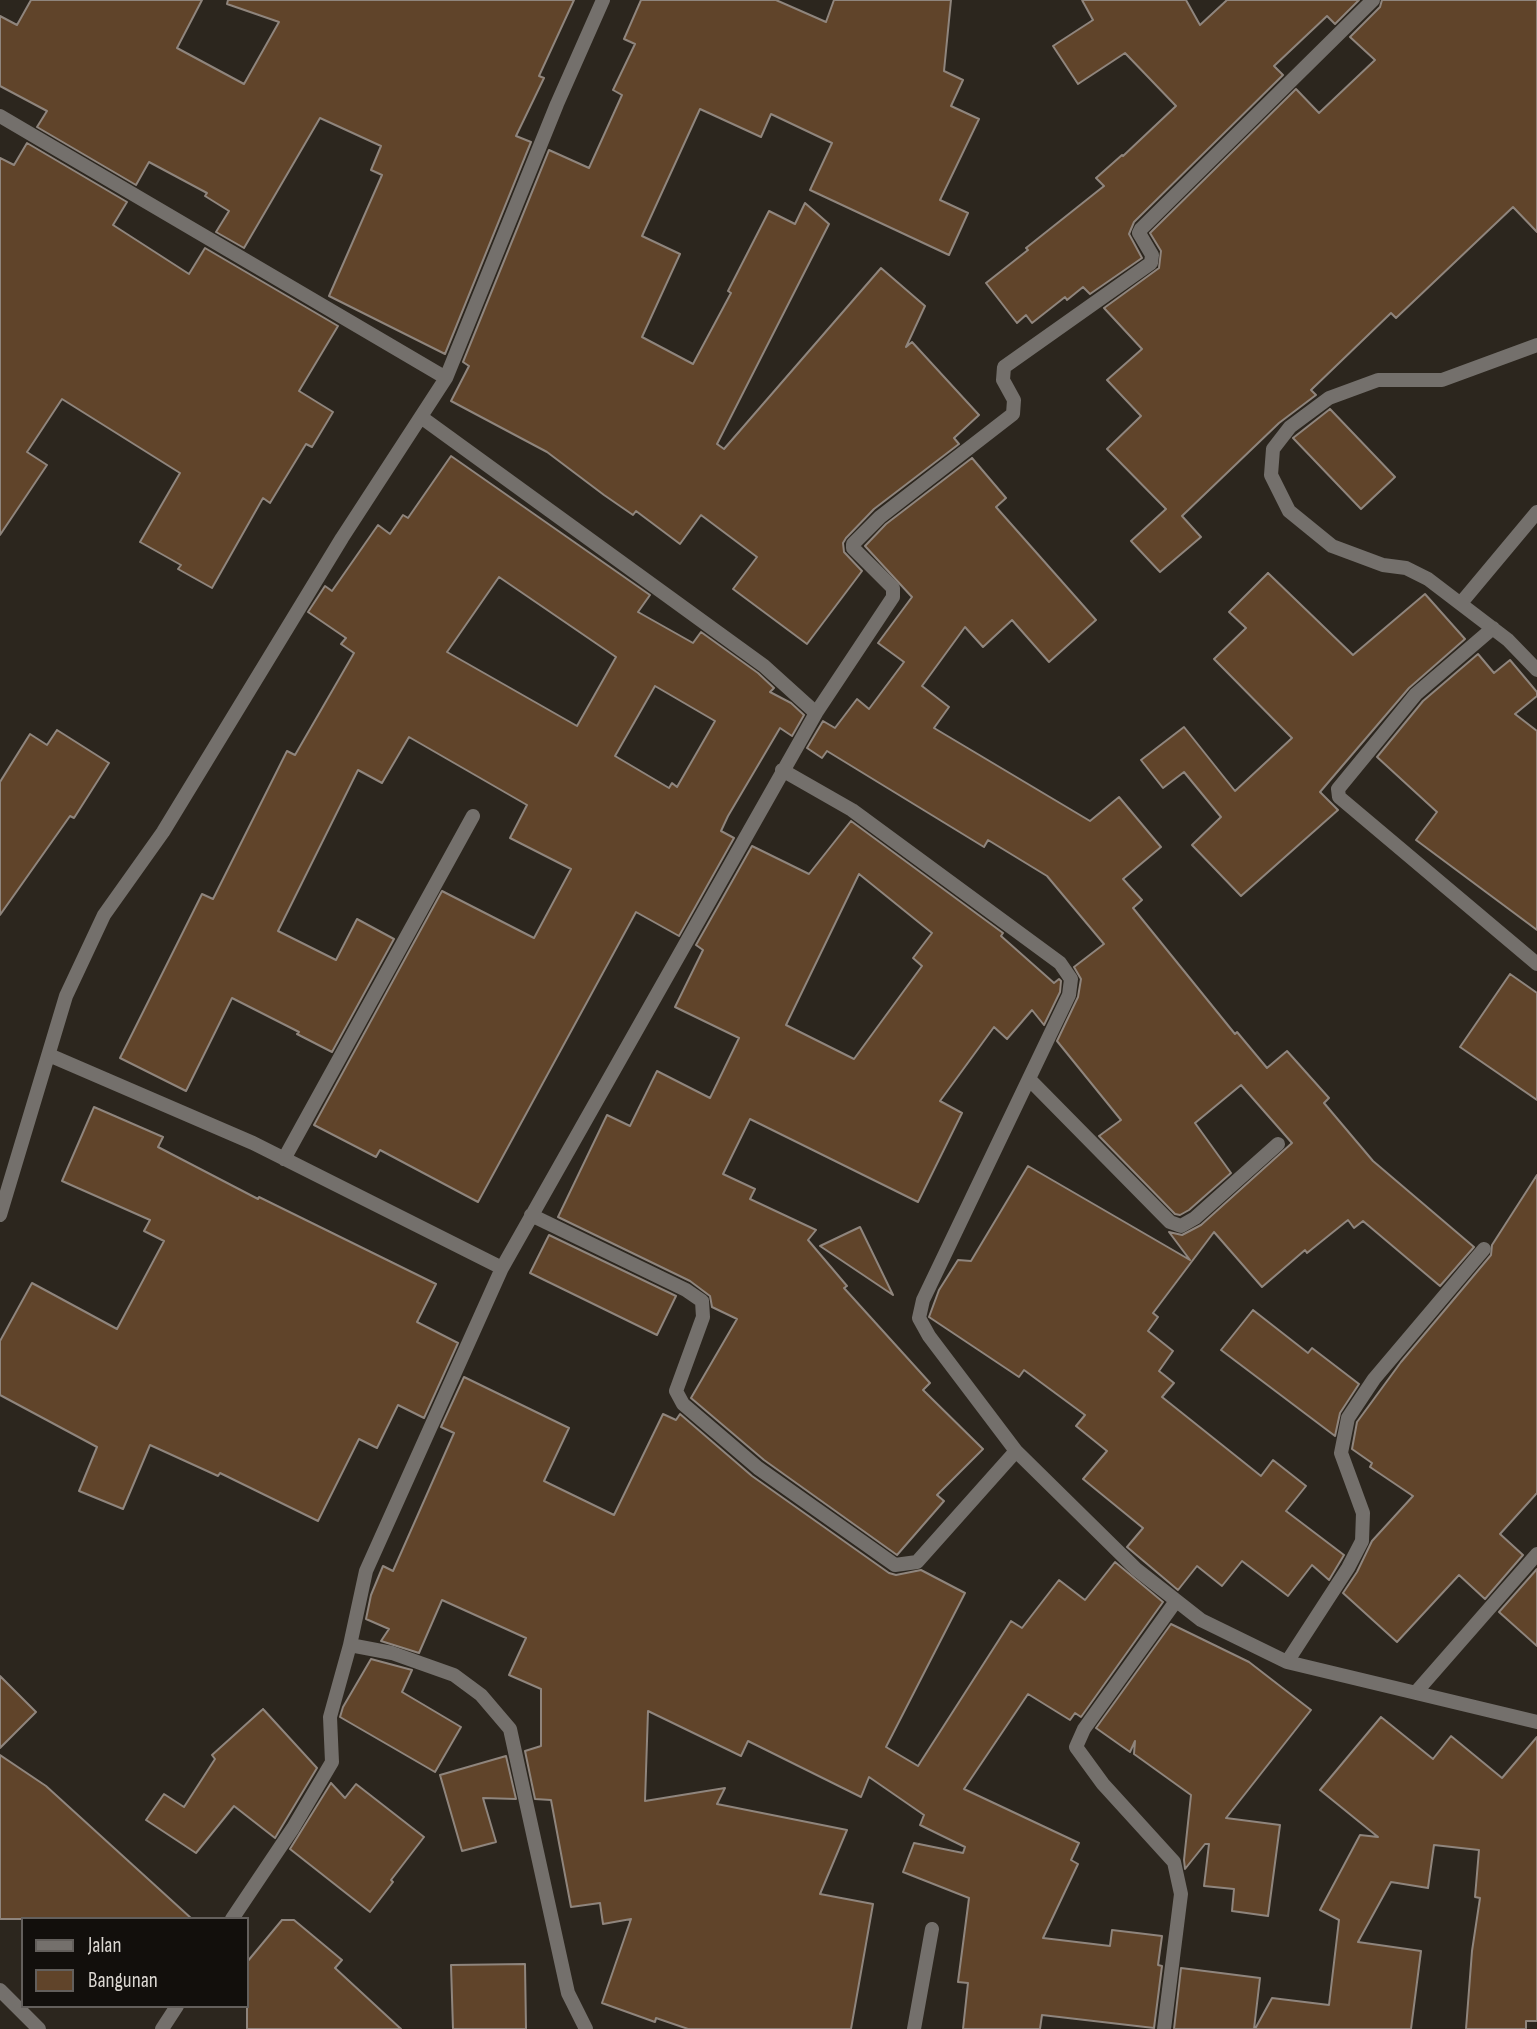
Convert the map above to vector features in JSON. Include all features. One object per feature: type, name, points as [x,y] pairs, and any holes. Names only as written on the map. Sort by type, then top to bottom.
[{"type":"street","points":[[0,1215],[5,1176],[49,1055],[66,996],[104,915],[163,832],[342,538],[446,378],[557,104],[603,0]]},
{"type":"street","points":[[233,1917],[293,1828],[332,1762],[330,1717],[350,1645],[366,1571],[502,1268],[782,770],[816,713],[893,597],[893,588],[853,548],[853,544],[880,517],[1013,414],[1014,400],[1003,380],[1004,367],[1151,263],[1152,254],[1139,233],[1141,229],[1373,0]]},
{"type":"street","points":[[1,118],[446,378]]},
{"type":"street","points":[[1537,345],[1442,380],[1378,380],[1329,398],[1290,426],[1273,449],[1270,475],[1289,511],[1332,546],[1383,565],[1406,568],[1428,579],[1493,628],[1537,670]]},
{"type":"street","points":[[421,417],[764,666],[816,713]]},
{"type":"street","points":[[1461,603],[1537,512]]},
{"type":"street","points":[[1493,628],[1416,694],[1338,789],[1339,797],[1537,964]]},
{"type":"street","points":[[782,770],[852,810],[1060,963],[1071,979],[1069,995],[923,1300],[919,1318],[929,1336],[1016,1451],[1136,1570],[1201,1620],[1287,1662],[1418,1691],[1537,1722]]},
{"type":"street","points":[[284,1159],[473,816]]},
{"type":"street","points":[[49,1055],[253,1143],[502,1268]]},
{"type":"street","points":[[1030,1080],[1170,1222],[1181,1226],[1195,1217],[1278,1144]]},
{"type":"street","points":[[531,1215],[686,1290],[702,1301],[703,1317],[676,1391],[683,1404],[758,1468],[895,1565],[917,1562],[1016,1451]]},
{"type":"street","points":[[1287,1662],[1348,1568],[1362,1541],[1363,1513],[1341,1453],[1348,1418],[1374,1379],[1484,1249]]},
{"type":"street","points":[[1418,1691],[1537,1555]]},
{"type":"street","points":[[1164,2029],[1181,1894],[1174,1862],[1103,1784],[1076,1747],[1084,1729],[1177,1601]]},
{"type":"street","points":[[350,1645],[392,1654],[454,1675],[481,1695],[510,1729],[568,1993],[586,2029]]},
{"type":"street","points":[[914,2029],[932,1929]]},
{"type":"street","points":[[0,1990],[39,2029]]},
{"type":"street","points":[[162,2029],[176,2008]]},
{"type":"building","points":[[31,0],[202,0],[177,48],[244,84],[279,22],[227,4],[228,0],[574,0],[539,76],[544,78],[516,136],[531,142],[445,354],[329,296],[382,175],[371,170],[381,146],[320,118],[244,248],[216,232],[229,211],[205,196],[207,193],[149,162],[136,185],[37,127],[47,111],[0,86],[0,16],[17,25]]},
{"type":"building","points":[[641,0],[776,0],[826,22],[834,0],[951,0],[944,71],[963,80],[951,106],[979,119],[940,200],[968,213],[949,255],[810,190],[832,143],[771,114],[761,137],[700,109],[642,236],[680,254],[642,337],[693,364],[731,293],[728,291],[769,211],[795,224],[805,203],[829,224],[717,444],[724,449],[881,268],[925,306],[906,347],[912,342],[979,415],[954,438],[959,444],[874,509],[846,538],[843,543],[844,552],[862,571],[807,644],[733,589],[757,557],[701,515],[680,544],[636,511],[633,515],[604,495],[547,452],[451,401],[469,366],[463,362],[549,150],[589,168],[622,95],[613,90],[635,44],[624,39]]},
{"type":"building","points":[[1082,0],[1186,0],[1200,25],[1227,0],[1359,0],[1335,24],[1327,16],[1274,66],[1283,75],[1134,222],[1129,234],[1142,258],[1090,294],[1083,287],[1067,300],[1065,297],[1032,323],[1026,315],[1017,323],[986,283],[1104,186],[1096,178],[1176,106],[1125,53],[1078,84],[1053,46],[1093,20]]},
{"type":"building","points":[[1382,0],[1537,0],[1537,232],[1513,207],[1396,318],[1391,313],[1311,390],[1316,395],[1279,423],[1182,516],[1201,537],[1160,572],[1131,541],[1166,509],[1107,449],[1141,416],[1107,380],[1142,349],[1104,308],[1159,268],[1161,251],[1150,233],[1296,89],[1319,113],[1375,60],[1350,37],[1380,7]]},
{"type":"building","points":[[27,143],[127,202],[113,225],[189,274],[205,248],[338,326],[299,391],[333,412],[312,447],[306,444],[270,503],[263,498],[212,588],[178,569],[181,565],[140,542],[180,473],[62,399],[27,452],[47,465],[0,535],[0,158],[14,165]]},
{"type":"building","points":[[1330,409],[1395,477],[1361,509],[1293,438]]},
{"type":"building","points":[[451,456],[650,595],[638,612],[693,643],[701,632],[758,673],[774,688],[770,692],[791,703],[804,715],[792,736],[780,728],[728,816],[721,831],[734,838],[679,936],[636,912],[478,1202],[380,1150],[376,1157],[314,1125],[442,891],[534,938],[571,869],[510,838],[527,805],[409,737],[382,783],[358,770],[278,931],[336,960],[357,919],[394,939],[332,1052],[232,998],[186,1091],[120,1058],[202,894],[213,899],[287,751],[295,755],[354,653],[341,644],[346,638],[308,612],[325,586],[332,591],[378,525],[390,534],[403,515],[408,518]],"holes":[[[499,577],[616,657],[577,726],[447,652]],[[655,686],[715,721],[677,787],[672,783],[669,788],[615,756]]]},
{"type":"building","points":[[972,458],[1006,498],[996,507],[1096,620],[1049,662],[1012,620],[983,647],[965,627],[922,686],[949,707],[934,728],[1090,821],[1119,797],[1161,847],[1123,879],[1142,900],[1133,908],[1235,1034],[1237,1032],[1267,1068],[1287,1051],[1329,1098],[1324,1103],[1373,1161],[1474,1247],[1440,1286],[1363,1221],[1354,1228],[1348,1220],[1307,1253],[1305,1250],[1262,1287],[1214,1232],[1153,1313],[1158,1317],[1148,1331],[1173,1351],[1159,1371],[1174,1383],[1162,1397],[1261,1476],[1273,1460],[1306,1486],[1286,1511],[1344,1555],[1329,1580],[1312,1565],[1288,1596],[1242,1561],[1222,1586],[1197,1566],[1178,1590],[1127,1547],[1143,1528],[1083,1479],[1107,1451],[1076,1426],[1085,1415],[1024,1370],[1019,1377],[929,1317],[939,1290],[958,1260],[971,1261],[1028,1166],[1190,1260],[1169,1232],[1182,1235],[1201,1225],[1292,1143],[1241,1085],[1195,1123],[1231,1173],[1189,1210],[1180,1215],[1175,1214],[1099,1136],[1121,1120],[1057,1041],[1078,997],[1081,979],[1074,967],[1104,944],[1047,876],[988,840],[984,847],[827,751],[822,758],[807,748],[823,721],[835,728],[857,699],[869,709],[904,662],[878,643],[912,597],[865,546],[886,524]]},
{"type":"building","points":[[1268,573],[1353,655],[1425,594],[1465,639],[1409,688],[1320,792],[1338,810],[1241,896],[1192,845],[1221,817],[1184,772],[1163,788],[1141,760],[1184,727],[1235,791],[1292,738],[1214,659],[1246,628],[1229,612]]},
{"type":"building","points":[[1478,654],[1494,673],[1510,660],[1537,692],[1537,696],[1515,714],[1537,731],[1537,930],[1416,840],[1437,812],[1377,757],[1423,701]]},
{"type":"building","points":[[57,730],[109,763],[74,818],[70,816],[0,915],[0,782],[30,734],[47,745]]},
{"type":"building","points":[[851,821],[1003,933],[1001,936],[1054,983],[1059,979],[1061,981],[1060,992],[1044,1025],[1032,1010],[1007,1039],[994,1027],[940,1101],[962,1113],[918,1202],[750,1119],[723,1174],[755,1189],[750,1199],[816,1230],[808,1240],[847,1286],[844,1288],[930,1383],[923,1390],[983,1449],[937,1495],[944,1501],[897,1555],[764,1460],[691,1398],[737,1319],[712,1307],[710,1296],[690,1281],[558,1217],[607,1115],[630,1126],[657,1071],[710,1098],[739,1038],[675,1007],[703,950],[696,945],[752,846],[809,874]],"holes":[[[859,874],[932,933],[913,958],[922,966],[854,1059],[786,1025]]]},
{"type":"building","points":[[1510,974],[1537,993],[1537,1100],[1460,1047]]},
{"type":"building","points":[[94,1107],[163,1137],[158,1147],[258,1199],[259,1197],[436,1284],[417,1322],[458,1343],[424,1418],[398,1405],[377,1448],[359,1439],[318,1521],[220,1473],[218,1476],[150,1445],[123,1509],[79,1491],[97,1447],[0,1395],[0,1341],[32,1283],[117,1329],[164,1241],[144,1231],[150,1220],[62,1181]]},
{"type":"building","points":[[1537,1175],[1537,1493],[1500,1534],[1523,1555],[1485,1599],[1459,1575],[1397,1642],[1343,1593],[1372,1541],[1413,1496],[1370,1467],[1372,1463],[1352,1449],[1357,1422],[1401,1362],[1491,1255],[1492,1245]]},
{"type":"building","points":[[860,1227],[893,1295],[820,1246]]},
{"type":"building","points":[[549,1235],[676,1296],[657,1335],[530,1273]]},
{"type":"building","points":[[1253,1310],[1308,1353],[1312,1348],[1359,1384],[1340,1413],[1335,1436],[1221,1350]]},
{"type":"building","points":[[464,1377],[569,1428],[544,1481],[614,1515],[663,1414],[676,1420],[680,1414],[752,1476],[889,1573],[896,1575],[921,1570],[965,1593],[886,1747],[918,1766],[1011,1621],[1022,1628],[1059,1580],[1085,1600],[1115,1562],[1163,1602],[1081,1717],[1075,1713],[1070,1720],[1028,1694],[964,1789],[1079,1843],[1071,1860],[1078,1864],[1043,1938],[1110,1946],[1112,1930],[1162,1936],[1158,1965],[1162,1966],[1154,2028],[1042,2015],[1040,2029],[963,2029],[968,1983],[958,1982],[969,1898],[903,1872],[914,1843],[963,1853],[965,1847],[920,1825],[924,1815],[869,1777],[861,1797],[748,1741],[741,1756],[648,1711],[645,1801],[725,1788],[717,1804],[847,1830],[820,1894],[873,1904],[851,2029],[688,2029],[656,2018],[655,2022],[602,2003],[631,1919],[603,1924],[600,1903],[571,1907],[551,1800],[535,1799],[525,1751],[541,1746],[541,1689],[509,1675],[526,1638],[442,1600],[419,1653],[381,1641],[389,1629],[366,1619],[371,1595],[383,1566],[393,1571],[454,1433],[441,1427]]},
{"type":"building","points":[[1537,1569],[1537,1646],[1499,1612]]},
{"type":"building","points":[[1171,1624],[1249,1662],[1311,1710],[1226,1818],[1280,1825],[1268,1916],[1232,1911],[1234,1889],[1204,1886],[1209,1844],[1205,1844],[1185,1869],[1191,1795],[1134,1754],[1135,1741],[1130,1752],[1096,1728]]},
{"type":"building","points":[[371,1659],[412,1670],[402,1692],[461,1727],[435,1772],[340,1717]]},
{"type":"building","points":[[0,1676],[36,1712],[0,1748]]},
{"type":"building","points":[[263,1709],[317,1768],[275,1838],[234,1806],[196,1853],[146,1820],[164,1794],[184,1807],[215,1759],[212,1755]]},
{"type":"building","points":[[1381,1717],[1433,1759],[1451,1736],[1502,1778],[1537,1737],[1537,2021],[1526,2021],[1526,2029],[1466,2029],[1472,1951],[1480,1898],[1475,1897],[1479,1850],[1434,1845],[1428,1888],[1391,1882],[1358,1942],[1421,1951],[1411,2029],[1255,2029],[1272,1998],[1329,2005],[1339,1920],[1320,1910],[1360,1835],[1378,1837],[1320,1790]]},
{"type":"building","points":[[0,1755],[46,1786],[190,1917],[21,1917],[0,1919]]},
{"type":"building","points":[[506,1756],[516,1799],[483,1798],[496,1842],[462,1851],[440,1775]]},
{"type":"building","points":[[331,1783],[345,1798],[356,1784],[424,1837],[370,1912],[290,1849]]},
{"type":"building","points":[[282,1920],[294,1920],[342,1960],[335,1968],[401,2029],[247,2029],[248,1961]]},
{"type":"building","points":[[525,1964],[526,2029],[453,2029],[451,1965]]},
{"type":"building","points":[[1181,1968],[1260,1978],[1254,2029],[1174,2029]]}]
